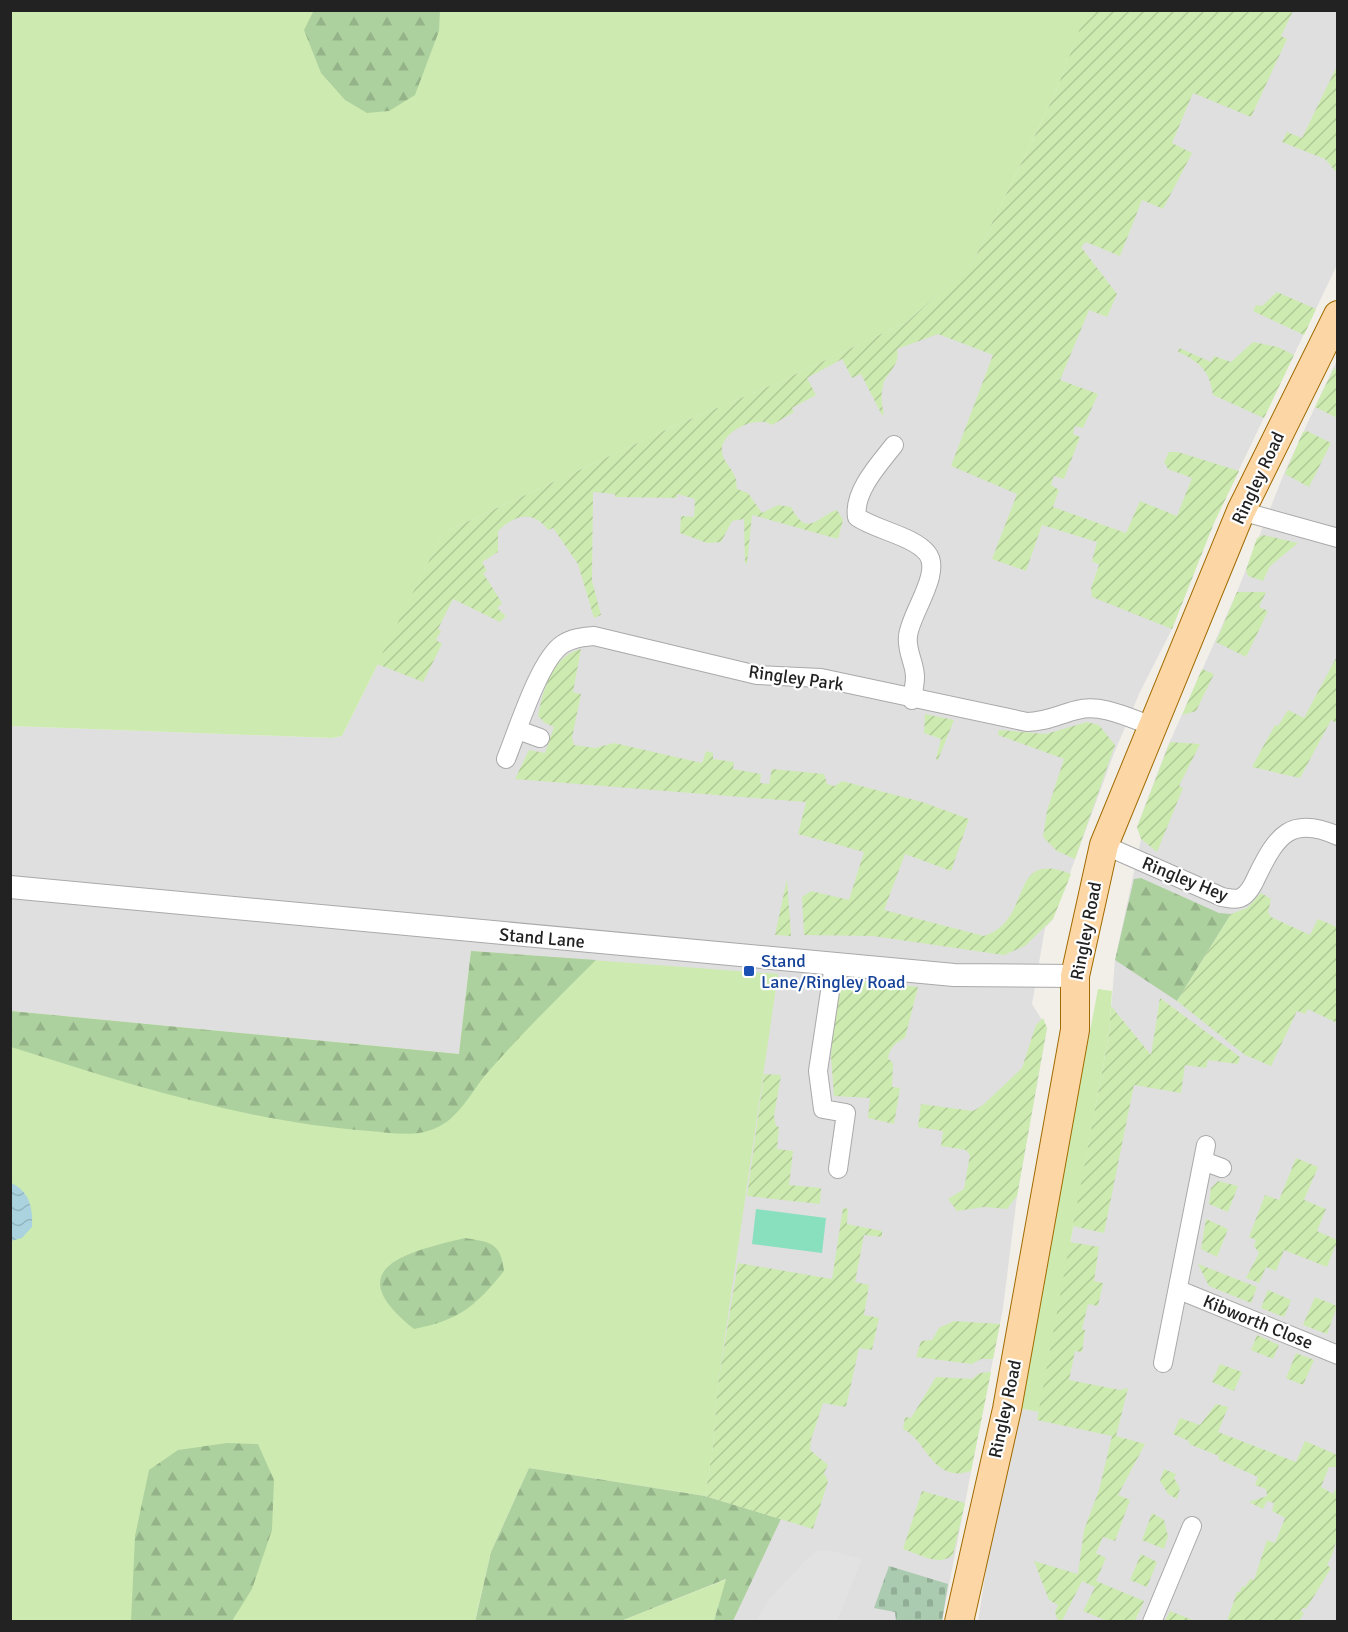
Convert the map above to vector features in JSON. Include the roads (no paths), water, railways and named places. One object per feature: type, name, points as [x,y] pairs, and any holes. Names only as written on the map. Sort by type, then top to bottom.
[{"type":"main road","name":"Ringley Road","points":[[959,1622],[1007,1409],[1075,1030],[1075,976],[1104,845],[1155,727],[1241,512],[1338,315]]},
{"type":"street","points":[[894,445],[875,469],[855,504],[857,517],[867,524],[918,545],[929,554],[933,568],[908,635],[908,654],[915,675],[912,700]]},
{"type":"street","points":[[1241,512],[1338,538]]},
{"type":"street","name":"Ringley Park","points":[[506,759],[548,657],[562,644],[574,638],[594,636],[670,652],[757,675],[821,678],[912,700],[1027,722],[1043,722],[1090,708],[1107,711],[1155,727]]},
{"type":"street","points":[[518,730],[540,738]]},
{"type":"street","name":"Ringley Hey","points":[[1104,845],[1222,897],[1234,899],[1241,898],[1246,893],[1268,855],[1292,828],[1308,825],[1338,836]]},
{"type":"street","name":"Stand Lane","points":[[10,887],[834,965],[954,975],[1075,976]]},
{"type":"street","points":[[834,965],[818,1071],[823,1109],[846,1113],[838,1169]]},
{"type":"street","name":"Kibworth Close","points":[[1162,1363],[1179,1290],[1205,1153],[1222,1168]]},
{"type":"street","name":"Kibworth Close","points":[[1179,1290],[1338,1355]]},
{"type":"street","points":[[1152,1622],[1192,1526]]},
{"type":"water","points":[[11,1183],[22,1190],[29,1200],[32,1227],[22,1238],[11,1241]]},
{"type":"place","name":"Stand Lane/Ringley Road","points":[[749,971]]}]
